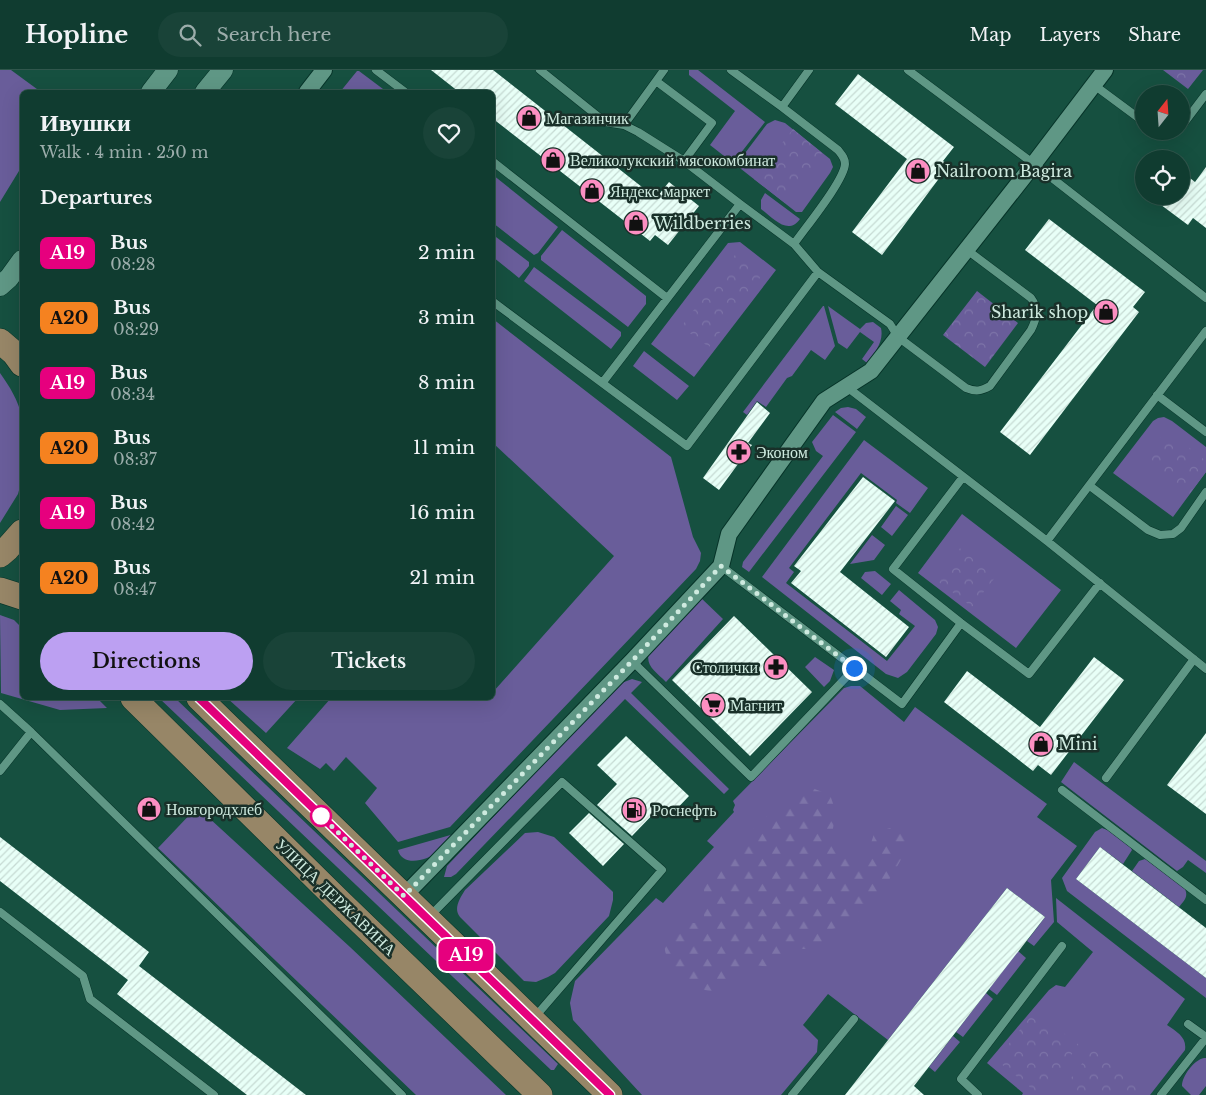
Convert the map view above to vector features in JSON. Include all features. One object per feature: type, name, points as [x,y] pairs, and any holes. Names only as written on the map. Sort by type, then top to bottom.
[{"type":"main road","points":[[0,341],[20,354]]},
{"type":"main road","points":[[0,555],[20,534]]},
{"type":"main road","points":[[0,590],[20,596]]},
{"type":"main road","name":"УЛИЦА ДЕРЖАВИНА","points":[[135,700],[340,903],[540,1095]]},
{"type":"main road","points":[[201,700],[532,1020],[593,1090]]},
{"type":"street","points":[[153,90],[168,70]]},
{"type":"street","points":[[309,90],[324,70]]},
{"type":"street","points":[[404,896],[632,661],[721,566],[729,534],[824,401],[871,371],[1034,164],[1105,70]]},
{"type":"street","points":[[0,286],[9,278],[20,263]]},
{"type":"lane","points":[[376,70],[402,90]]},
{"type":"lane","points":[[540,70],[605,122],[624,126],[638,132],[684,161],[794,244],[818,272],[890,324],[898,338],[966,388],[974,391],[983,390],[990,386],[1031,330],[1036,321],[1037,312],[1031,298],[967,250]]},
{"type":"lane","points":[[624,126],[664,70]]},
{"type":"lane","points":[[731,70],[838,150],[844,157],[845,163],[841,178],[794,244]]},
{"type":"lane","points":[[782,107],[809,70]]},
{"type":"lane","points":[[908,70],[1034,164],[1206,298]]},
{"type":"lane","points":[[656,81],[712,123],[684,161]]},
{"type":"lane","points":[[1094,85],[1135,115]]},
{"type":"lane","points":[[1190,115],[1206,94]]},
{"type":"lane","points":[[495,164],[667,298]]},
{"type":"lane","points":[[604,382],[740,204]]},
{"type":"lane","points":[[495,302],[687,446],[818,272]]},
{"type":"lane","points":[[1047,541],[1206,332]]},
{"type":"lane","points":[[847,387],[1047,541],[1206,669]]},
{"type":"lane","points":[[1157,395],[1206,432]]},
{"type":"lane","points":[[963,477],[893,569],[961,623],[1029,674],[1100,583]]},
{"type":"lane","points":[[1090,486],[1148,530],[1160,535],[1172,534],[1180,528],[1206,492]]},
{"type":"lane","points":[[721,566],[902,704],[961,623]]},
{"type":"lane","points":[[1106,778],[1194,659]]},
{"type":"lane","points":[[632,661],[751,777],[854,668]]},
{"type":"lane","points":[[0,704],[31,732],[402,1095]]},
{"type":"lane","points":[[0,771],[31,732]]},
{"type":"lane","points":[[428,918],[562,782],[662,870],[532,1020]]},
{"type":"lane","points":[[1062,790],[1206,900]]},
{"type":"lane","points":[[0,912],[83,976],[90,999],[214,1095]]},
{"type":"lane","points":[[978,1095],[961,1079],[1062,946]]},
{"type":"lane","points":[[792,1095],[854,1019]]},
{"type":"lane","points":[[1161,1095],[1206,1037],[1188,1024]]},
{"type":"green space","points":[[0,70],[11,70],[38,90],[20,90],[20,169],[0,202]]},
{"type":"green space","points":[[689,70],[698,70],[765,122],[733,163],[710,145],[735,111],[689,75]]},
{"type":"green space","points":[[1163,70],[1203,70],[1190,86],[1183,85]]},
{"type":"green space","points":[[359,71],[384,90],[342,90]]},
{"type":"green space","points":[[775,120],[785,123],[830,159],[833,167],[802,212],[796,212],[736,165],[767,124]]},
{"type":"green space","points":[[793,129],[822,153],[785,203],[754,179]]},
{"type":"green space","points":[[495,177],[558,227],[538,253],[534,255],[495,225]]},
{"type":"green space","points":[[765,193],[800,219],[791,226],[775,221],[761,209],[761,200]]},
{"type":"green space","points":[[562,230],[646,296],[646,304],[628,327],[541,260],[541,256]]},
{"type":"green space","points":[[495,236],[529,262],[529,266],[519,278],[495,259]]},
{"type":"green space","points":[[740,242],[776,270],[694,377],[651,344],[728,243]]},
{"type":"green space","points":[[738,251],[765,271],[709,347],[681,327]]},
{"type":"green space","points":[[534,267],[621,332],[621,336],[611,349],[524,281]]},
{"type":"green space","points":[[977,291],[1018,323],[985,367],[943,335]]},
{"type":"green space","points":[[823,306],[835,346],[825,360],[811,350],[766,407],[757,401],[747,415],[743,412]]},
{"type":"green space","points":[[828,306],[860,329],[866,323],[873,322],[881,328],[880,342],[867,363],[862,359],[874,342],[860,332],[847,349],[838,343]]},
{"type":"green space","points":[[495,321],[671,457],[693,537],[701,553],[700,561],[696,569],[450,827],[398,842],[365,803],[377,788],[346,757],[334,771],[326,763],[320,769],[287,748],[329,700],[495,700],[495,690],[614,556],[495,445]]},
{"type":"green space","points":[[644,351],[689,386],[677,400],[633,366]]},
{"type":"green space","points":[[0,373],[13,394],[20,411],[20,486],[18,494],[0,523]]},
{"type":"green space","points":[[841,408],[856,409],[866,417],[857,429],[835,412]]},
{"type":"green space","points":[[833,415],[856,432],[749,572],[742,567],[743,562],[823,456],[816,451],[812,442]]},
{"type":"green space","points":[[1164,417],[1206,447],[1206,472],[1173,517],[1113,473],[1153,421]]},
{"type":"green space","points":[[1167,430],[1206,461],[1206,472],[1187,497],[1142,461]]},
{"type":"green space","points":[[864,440],[928,488],[910,513],[896,503],[897,500],[861,473],[789,568],[794,572],[786,583],[887,661],[915,626],[899,614],[901,610],[890,601],[899,590],[935,620],[938,627],[936,634],[907,672],[898,678],[886,674],[762,577]]},
{"type":"green space","points":[[896,506],[908,515],[892,536],[881,527]]},
{"type":"green space","points":[[962,514],[1061,590],[1016,648],[918,573]]},
{"type":"green space","points":[[872,535],[885,545],[874,560],[850,564]]},
{"type":"green space","points":[[964,543],[1000,571],[972,607],[936,580]]},
{"type":"green space","points":[[875,571],[891,584],[882,595],[861,578],[865,572]]},
{"type":"green space","points":[[700,597],[723,619],[666,682],[650,665],[649,652]]},
{"type":"green space","points":[[0,615],[14,620],[20,626],[20,698],[1,693]]},
{"type":"green space","points":[[815,657],[834,670],[830,681],[824,687],[805,667]]},
{"type":"green space","points":[[632,679],[642,682],[631,693],[729,789],[724,794],[625,699],[456,874],[451,877],[444,877],[447,866],[619,684]]},
{"type":"green space","points":[[860,686],[904,722],[915,707],[1047,804],[1037,817],[1077,846],[1051,880],[1054,922],[1034,946],[1027,941],[1045,917],[1007,888],[888,1040],[828,994],[803,1025],[818,1040],[817,1052],[781,1095],[642,1095],[573,1020],[570,1003],[575,981],[656,898],[663,903],[714,847],[707,841],[734,812],[735,805],[733,801],[844,688]]},
{"type":"green space","points":[[25,700],[99,700],[107,708],[60,710]]},
{"type":"green space","points":[[161,700],[177,700],[558,1064],[554,1070],[551,1070]]},
{"type":"green space","points":[[229,700],[296,700],[266,733]]},
{"type":"green space","points":[[1074,762],[1206,861],[1206,873],[1188,860],[1177,871],[1061,782]]},
{"type":"green space","points":[[807,788],[830,795],[836,812],[831,839],[855,861],[861,862],[866,858],[874,834],[891,828],[900,828],[909,833],[908,845],[904,854],[866,916],[853,925],[832,929],[827,943],[815,949],[800,949],[778,968],[747,964],[739,975],[722,989],[714,991],[697,987],[681,975],[670,961],[665,952],[664,938],[679,923],[697,923],[704,917],[704,882],[714,867],[737,849],[752,830],[767,816],[787,806]]},
{"type":"green space","points":[[197,807],[350,947],[506,1095],[416,1095],[158,848]]},
{"type":"green space","points":[[1102,828],[1119,836],[1132,850],[1123,864],[1100,847],[1076,879],[1206,978],[1206,998],[1067,891],[1062,878],[1095,832]]},
{"type":"green space","points":[[538,832],[554,837],[613,892],[609,916],[555,973],[536,982],[524,981],[460,917],[457,911],[461,896],[465,890],[525,833]]},
{"type":"green space","points":[[454,834],[437,852],[421,860],[404,859],[398,850]]},
{"type":"green space","points":[[1145,859],[1184,887],[1186,898],[1179,907],[1132,871],[1139,861]]},
{"type":"green space","points":[[1056,898],[1185,999],[1167,1025],[1183,1038],[1185,1050],[1150,1095],[1022,1095],[1023,1093],[987,1063],[1049,990],[1056,985],[1065,987],[1093,952],[1057,922]]},
{"type":"green space","points":[[1018,951],[1026,958],[997,995],[989,989]]},
{"type":"green space","points":[[986,993],[993,999],[963,1037],[956,1032]]},
{"type":"green space","points":[[1035,1011],[1079,1045],[1040,1095],[996,1060]]},
{"type":"green space","points":[[953,1036],[960,1042],[935,1072],[929,1067]]},
{"type":"green space","points":[[1093,1049],[1146,1089],[1141,1095],[1058,1095]]},
{"type":"green space","points":[[1206,1058],[1206,1086],[1199,1095],[1191,1095],[1182,1086],[1184,1078],[1196,1062]]},
{"type":"building","points":[[431,70],[493,70],[656,198],[669,182],[699,206],[668,245],[655,235],[650,241],[495,120],[495,90],[456,90]]},
{"type":"building","points":[[858,74],[954,147],[943,161],[949,165],[882,255],[852,232],[907,159],[835,104]]},
{"type":"building","points":[[1206,167],[1206,228],[1193,218],[1188,225],[1161,205],[1190,205],[1190,178],[1195,182]]},
{"type":"building","points":[[1049,219],[1145,292],[1133,307],[1139,312],[1030,455],[1000,432],[1097,305],[1025,250]]},
{"type":"building","points":[[757,402],[770,413],[748,443],[752,445],[719,490],[703,478]]},
{"type":"building","points":[[863,477],[895,501],[840,572],[909,627],[886,657],[791,583],[801,571],[794,566]]},
{"type":"building","points":[[734,616],[812,692],[750,756],[672,680]]},
{"type":"building","points":[[1094,657],[1124,680],[1051,775],[1038,765],[1033,771],[944,702],[967,671],[1040,727]]},
{"type":"building","points":[[1206,733],[1206,814],[1167,785]]},
{"type":"building","points":[[626,736],[689,796],[669,817],[659,808],[632,836],[597,805],[617,784],[597,765]]},
{"type":"building","points":[[589,813],[624,844],[603,866],[569,833]]},
{"type":"building","points":[[0,837],[149,952],[139,966],[306,1095],[247,1095],[117,994],[128,980],[0,881]]},
{"type":"building","points":[[1100,847],[1206,928],[1206,978],[1076,879]]},
{"type":"building","points":[[1007,888],[1045,917],[914,1086],[924,1095],[845,1095]]},
{"type":"bus line","name":"A19","points":[[201,700],[610,1095]]},
{"type":"place","name":"Магазинчик","points":[[529,118]]},
{"type":"place","name":"Великолукский мясокомбинат","points":[[553,160]]},
{"type":"place","name":"Nailroom Bagira","points":[[918,171]]},
{"type":"place","name":"Яндекс маркет","points":[[592,191]]},
{"type":"place","name":"Wildberries","points":[[636,223]]},
{"type":"place","name":"Sharik shop","points":[[1106,312]]},
{"type":"place","name":"Эконом","points":[[739,452]]},
{"type":"place","name":"Столички","points":[[776,667]]},
{"type":"place","name":"Магнит","points":[[713,705]]},
{"type":"place","name":"Mini","points":[[1041,744]]},
{"type":"place","name":"Новгородхлеб","points":[[149,809]]},
{"type":"place","name":"Роснефть","points":[[634,810]]},
{"type":"route","points":[[321,816],[404,896],[632,661],[721,566],[854,668]]}]
